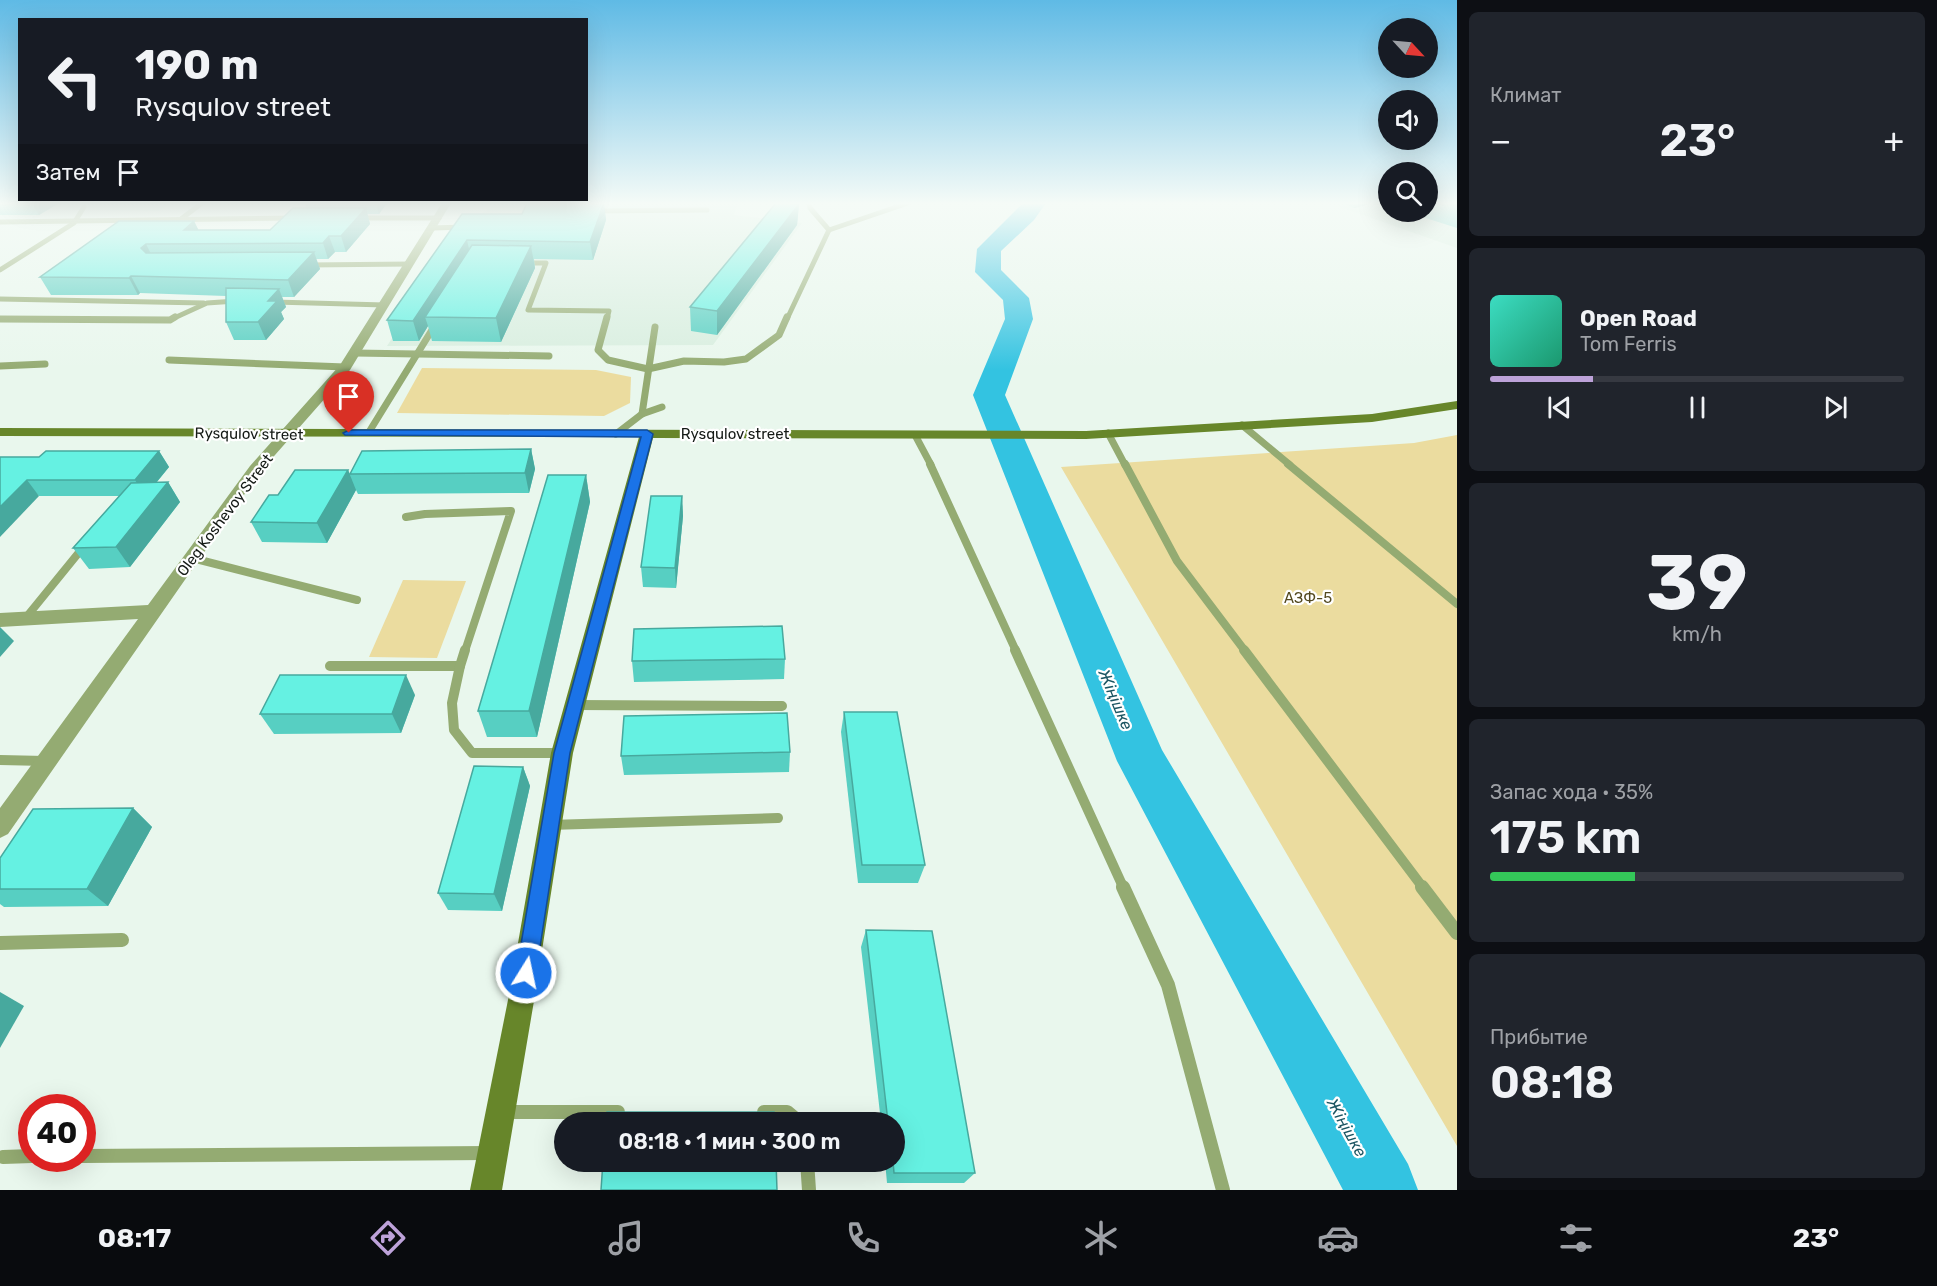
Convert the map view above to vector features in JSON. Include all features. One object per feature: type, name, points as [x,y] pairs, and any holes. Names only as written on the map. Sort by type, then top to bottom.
[{"type":"street","name":"Oleg Koshevoy Street","points":[[0,827],[255,469],[288,435],[345,367],[413,259]]},
{"type":"street","name":"Rysqulov street","points":[[0,432],[98,431],[288,435],[369,432],[616,434],[645,424],[915,435],[1086,435],[1372,418],[1457,405]]},
{"type":"street","points":[[486,1190],[562,753],[645,424]]},
{"type":"street","points":[[0,620],[154,611]]},
{"type":"lane","points":[[0,270],[18,259]]},
{"type":"lane","points":[[515,262],[546,263],[528,310],[609,311],[598,350],[608,360],[648,369],[684,361],[724,362],[746,359],[765,347],[779,335],[815,259]]},
{"type":"lane","points":[[304,265],[410,264]]},
{"type":"lane","points":[[0,299],[207,303]]},
{"type":"lane","points":[[0,319],[170,320],[215,300],[249,301]]},
{"type":"lane","points":[[272,302],[385,305]]},
{"type":"lane","points":[[369,432],[440,317]]},
{"type":"lane","points":[[645,424],[648,369],[655,327]]},
{"type":"lane","points":[[355,353],[549,356]]},
{"type":"lane","points":[[169,360],[345,367]]},
{"type":"lane","points":[[0,366],[45,364]]},
{"type":"lane","points":[[645,424],[662,407]]},
{"type":"lane","points":[[1242,425],[1457,604]]},
{"type":"lane","points":[[1108,433],[1178,561],[1457,933]]},
{"type":"lane","points":[[915,435],[932,467],[1168,985],[1223,1190]]},
{"type":"lane","points":[[406,517],[425,514],[511,511],[460,666],[452,703],[454,730],[472,753],[562,753]]},
{"type":"lane","points":[[24,620],[91,538]]},
{"type":"lane","points":[[192,558],[357,600]]},
{"type":"lane","points":[[330,666],[460,666]]},
{"type":"lane","points":[[574,705],[782,706]]},
{"type":"lane","points":[[0,760],[47,761]]},
{"type":"lane","points":[[550,825],[778,818]]},
{"type":"lane","points":[[0,943],[122,940]]},
{"type":"lane","points":[[500,1112],[554,1112]]},
{"type":"lane","points":[[96,1156],[493,1153]]},
{"type":"lane","points":[[3,1157],[18,1156]]},
{"type":"lane","points":[[808,1172],[809,1190]]},
{"type":"shaded area","points":[[444,259],[776,259],[713,345],[387,346]]},
{"type":"green space","points":[[422,368],[596,370],[631,377],[630,403],[604,416],[397,413]]},
{"type":"green space","name":"АЗФ-5","points":[[1457,435],[1457,1146],[1061,467],[1414,443]]},
{"type":"green space","points":[[403,580],[466,581],[437,658],[369,657]]},
{"type":"building","points":[[66,259],[308,259],[288,280],[131,276],[129,278],[40,277]]},
{"type":"building","points":[[430,259],[455,259],[413,321],[387,320]]},
{"type":"building","points":[[463,259],[525,259],[496,318],[425,317]]},
{"type":"building","points":[[730,259],[757,259],[717,311],[690,307]]},
{"type":"building","points":[[226,288],[279,289],[268,301],[277,301],[258,322],[226,322]]},
{"type":"building","points":[[531,449],[525,473],[350,474],[362,451]]},
{"type":"building","points":[[46,451],[159,451],[135,480],[27,480],[0,507],[0,457],[39,457]]},
{"type":"building","points":[[295,470],[348,470],[317,523],[251,522],[269,495],[278,495]]},
{"type":"building","points":[[548,475],[586,475],[529,711],[478,711]]},
{"type":"building","points":[[168,482],[116,547],[73,548],[131,483]]},
{"type":"building","points":[[651,496],[682,496],[675,568],[641,567]]},
{"type":"building","points":[[782,626],[785,659],[632,661],[634,629]]},
{"type":"building","points":[[280,675],[406,675],[392,714],[260,714]]},
{"type":"building","points":[[844,712],[897,712],[925,865],[862,865]]},
{"type":"building","points":[[787,713],[790,752],[621,756],[624,716]]},
{"type":"building","points":[[474,766],[523,767],[494,894],[438,893]]},
{"type":"building","points":[[133,808],[87,889],[0,889],[0,858],[33,809]]},
{"type":"building","points":[[866,930],[932,931],[975,1173],[894,1173],[905,1172],[905,1112],[887,1112]]},
{"type":"building","points":[[602,1172],[776,1172],[777,1190],[601,1190]]},
{"type":"waterway","name":"Жіңішке","points":[[989,259],[988,272],[1016,298],[1019,319],[989,395],[1142,761],[1382,1190]]},
{"type":"route","points":[[349,433],[647,434],[562,753],[526,973]]}]
